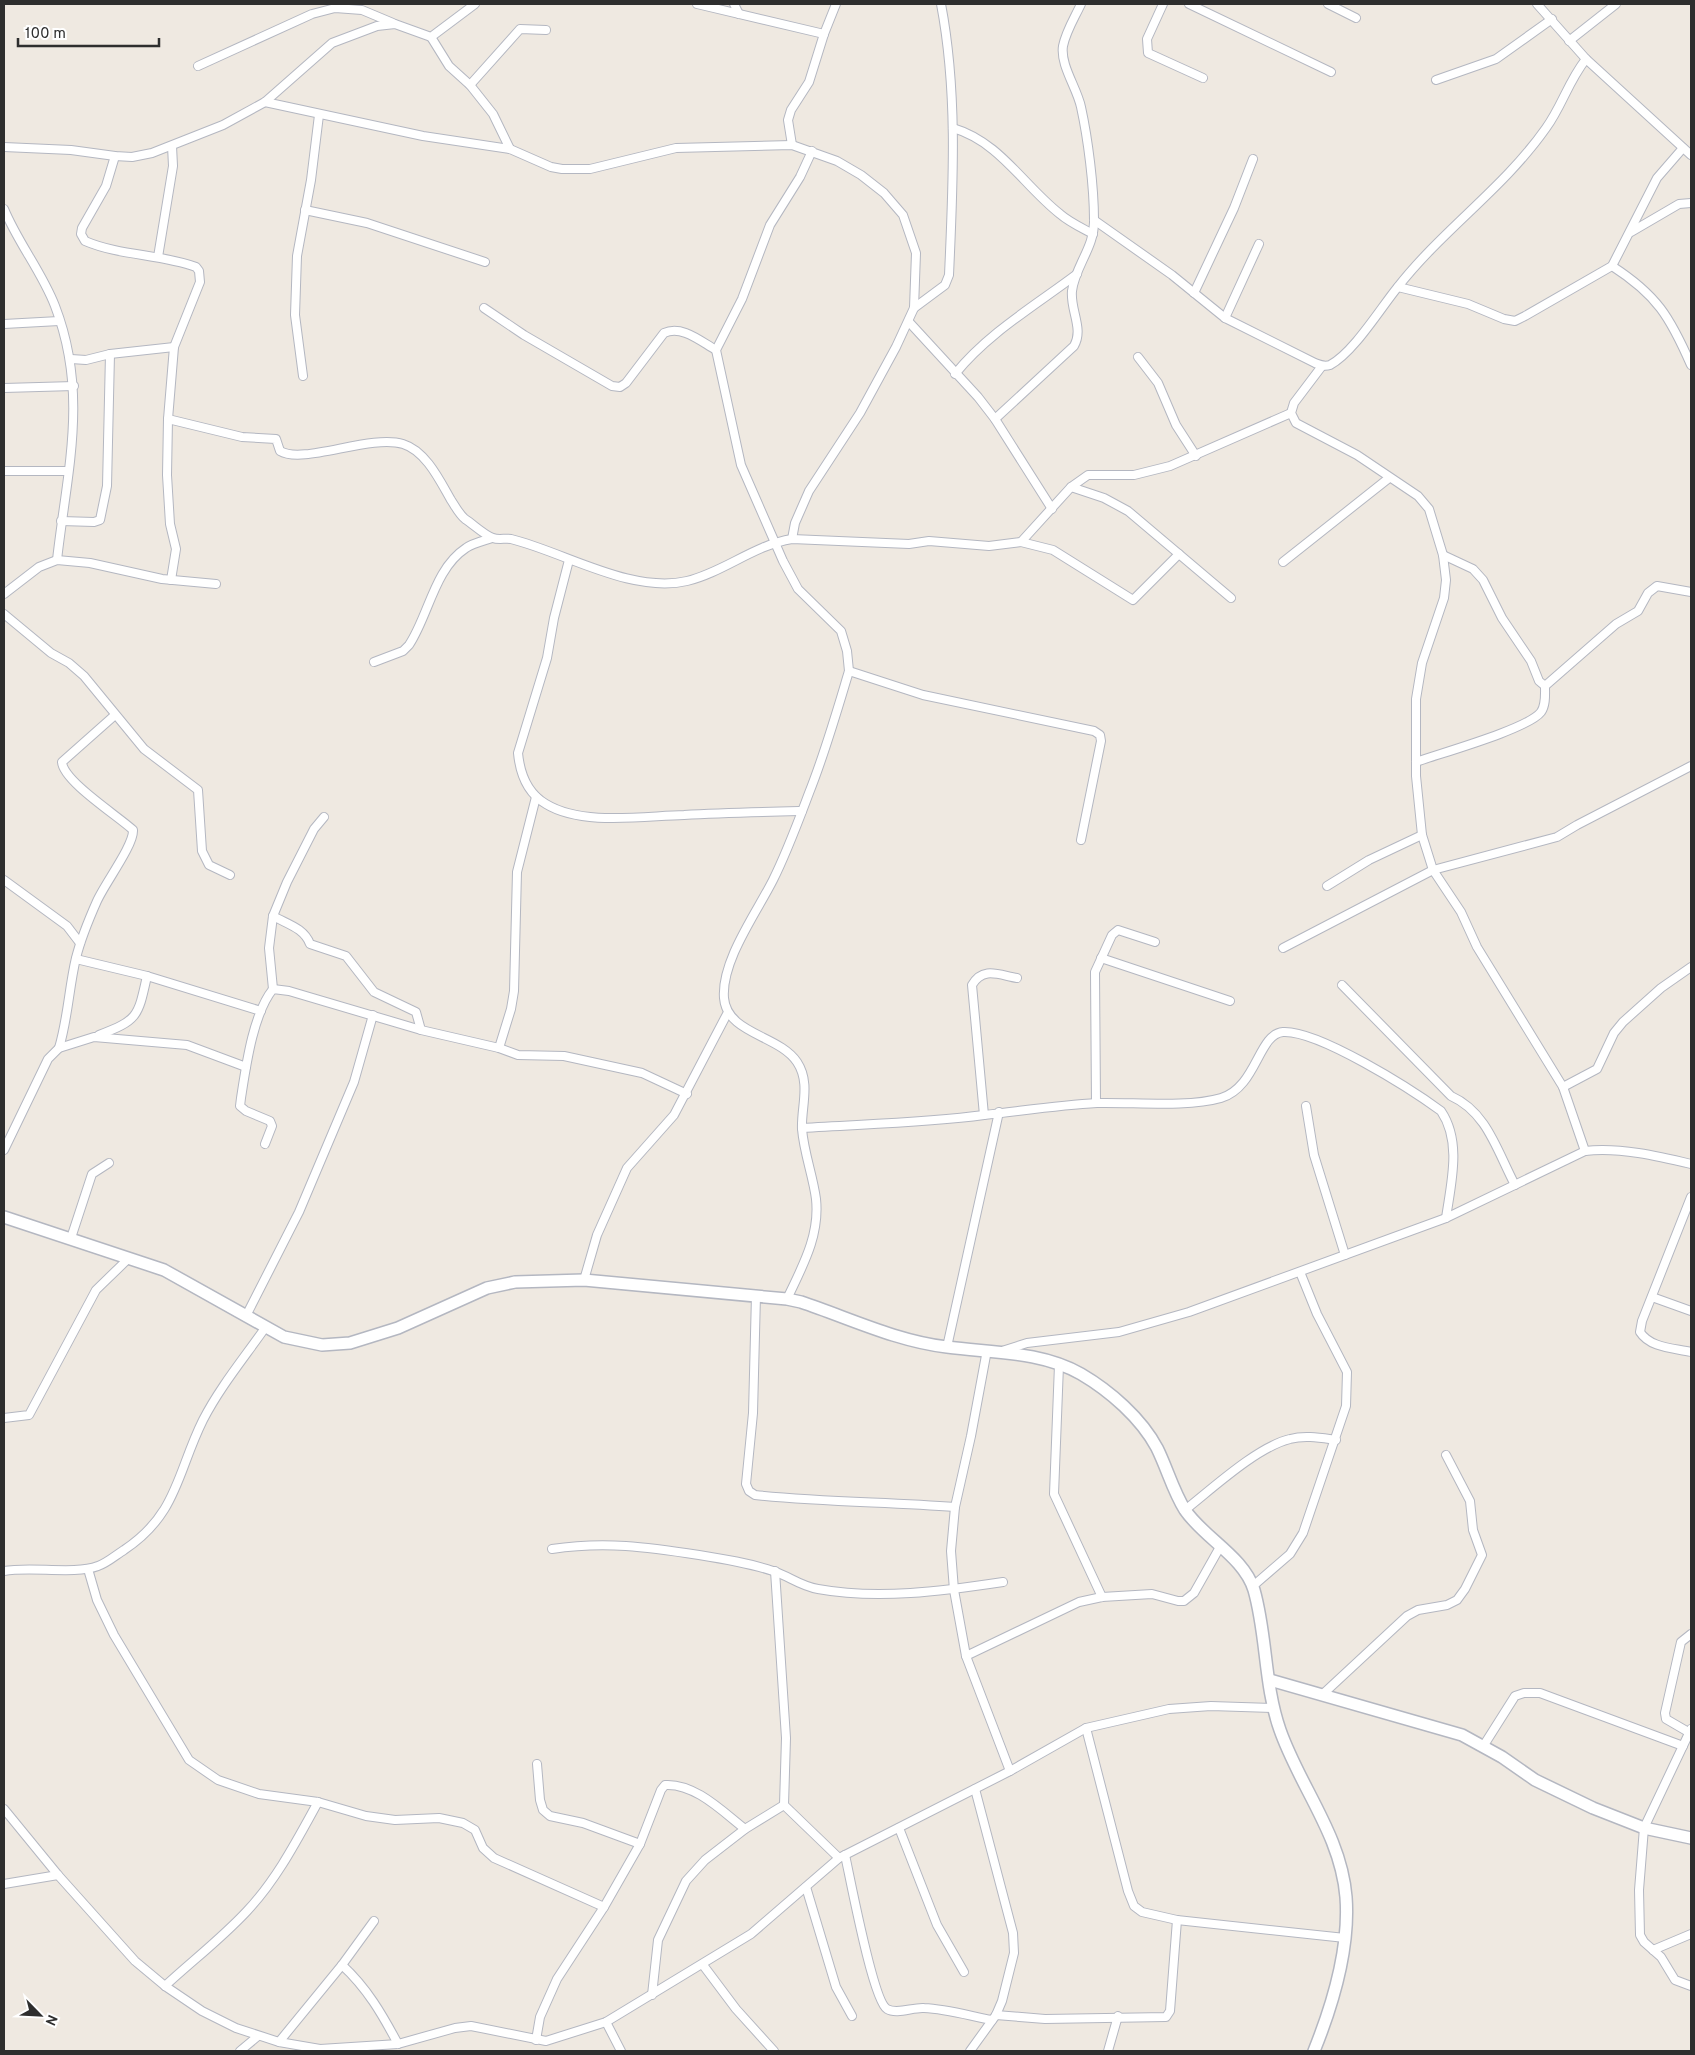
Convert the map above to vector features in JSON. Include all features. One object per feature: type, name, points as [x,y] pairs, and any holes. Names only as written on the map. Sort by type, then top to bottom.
[{"type":"street","points":[[431,37],[475,4]]},
{"type":"street","points":[[697,4],[824,34]]},
{"type":"street","points":[[734,4],[739,14]]},
{"type":"street","points":[[792,144],[788,120],[791,110],[809,82],[824,34],[836,4]]},
{"type":"street","points":[[914,308],[945,285],[949,275],[953,128],[946,29],[941,4]]},
{"type":"street","points":[[995,419],[1020,398],[1078,340],[1079,332],[1071,303],[1077,274],[1090,248],[1094,220],[1082,108],[1063,58],[1063,46],[1081,4]]},
{"type":"street","points":[[1163,4],[1147,39],[1148,52],[1204,78]]},
{"type":"street","points":[[1189,4],[1331,72]]},
{"type":"street","points":[[1328,4],[1356,18]]},
{"type":"street","points":[[1537,4],[1586,59],[1691,155]]},
{"type":"street","points":[[1569,41],[1616,4]]},
{"type":"street","points":[[198,66],[312,14],[335,8],[362,10],[431,37],[449,66],[470,85],[493,114],[510,149]]},
{"type":"street","points":[[1436,80],[1496,59],[1552,19]]},
{"type":"street","points":[[4,147],[71,150],[132,157],[172,146],[223,125],[265,102],[332,43],[377,26],[395,24]]},
{"type":"street","points":[[470,85],[520,29],[546,30]]},
{"type":"street","points":[[1094,220],[1225,318],[1322,366],[1329,365],[1343,355],[1398,287],[1448,232],[1499,186],[1547,127],[1574,74],[1586,59]]},
{"type":"street","points":[[265,102],[423,136],[510,149],[551,167],[562,169],[590,169],[676,148],[792,144],[837,161],[884,193],[903,216],[916,253],[914,308],[909,322],[860,413],[809,491],[795,523],[792,540]]},
{"type":"street","points":[[303,376],[295,315],[297,256],[316,150],[319,115]]},
{"type":"street","points":[[953,128],[978,137],[1020,173],[1060,215],[1093,234]]},
{"type":"street","points":[[158,257],[174,166],[172,146]]},
{"type":"street","points":[[1398,287],[1449,298],[1504,319],[1515,321],[1612,266],[1656,178],[1683,148]]},
{"type":"street","points":[[787,1299],[812,1246],[816,1222],[816,1199],[802,1128],[804,1080],[797,1062],[782,1049],[742,1026],[728,1014],[724,997],[732,960],[774,879],[802,811],[849,671],[848,650],[841,631],[798,589],[774,542],[740,464],[716,350],[742,299],[770,225],[800,177],[812,151]]},
{"type":"street","points":[[115,156],[106,186],[82,228],[81,234],[85,240],[93,244],[185,263],[196,267],[199,271],[200,282],[174,347],[168,419],[167,485],[170,524],[176,549],[171,580]]},
{"type":"street","points":[[1194,293],[1234,208],[1253,159]]},
{"type":"street","points":[[1630,232],[1680,204],[1691,203]]},
{"type":"street","points":[[4,209],[13,232],[55,306],[71,358],[74,386],[73,428],[57,560]]},
{"type":"street","points":[[305,210],[367,223],[485,262]]},
{"type":"street","points":[[1225,318],[1259,244]]},
{"type":"street","points":[[1612,266],[1651,295],[1668,316],[1691,365]]},
{"type":"street","points":[[956,374],[968,357],[1077,274]]},
{"type":"street","points":[[484,308],[524,335],[612,386],[620,386],[626,383],[664,333],[672,329],[681,330],[716,350]]},
{"type":"street","points":[[4,324],[59,321]]},
{"type":"street","points":[[909,322],[995,419],[1052,509]]},
{"type":"street","points":[[71,358],[86,360],[110,354],[174,347]]},
{"type":"street","points":[[61,521],[94,522],[100,520],[103,515],[107,486],[110,354]]},
{"type":"street","points":[[1138,357],[1158,384],[1176,425],[1196,456]]},
{"type":"street","points":[[1021,542],[1071,487],[1088,475],[1134,475],[1196,456],[1290,412],[1294,403],[1322,366]]},
{"type":"street","points":[[4,388],[74,386]]},
{"type":"street","points":[[1290,412],[1296,423],[1357,455],[1418,496],[1429,509],[1443,556],[1446,580],[1444,598],[1422,663],[1416,699],[1416,762],[1422,835],[1433,870],[1461,912],[1477,946],[1563,1087],[1585,1151]]},
{"type":"street","points":[[168,419],[242,437],[276,439],[280,451],[285,454],[299,454],[379,441],[404,444],[415,450],[430,466],[462,516],[492,538]]},
{"type":"street","points":[[4,472],[68,471]]},
{"type":"street","points":[[1282,562],[1389,478]]},
{"type":"street","points":[[1071,487],[1117,504],[1231,598]]},
{"type":"street","points":[[374,662],[403,651],[409,646],[434,592],[456,555],[468,546],[492,538],[511,539],[569,560],[634,580],[685,582],[710,574],[774,542],[792,540],[909,544],[929,541],[989,546],[1021,542],[1059,553],[1133,600],[1179,554]]},
{"type":"street","points":[[1443,556],[1474,569],[1531,661],[1539,681],[1545,686]]},
{"type":"street","points":[[4,594],[39,567],[57,560],[90,563],[171,580],[216,584]]},
{"type":"street","points":[[569,560],[554,618],[548,658],[518,753],[519,768],[525,782],[536,797],[547,805],[571,814],[612,818],[802,811]]},
{"type":"street","points":[[1416,762],[1519,726],[1536,716],[1542,711],[1545,702],[1545,686],[1616,624],[1638,611],[1652,588],[1657,586],[1691,592]]},
{"type":"street","points":[[4,614],[84,676],[144,748],[198,790],[202,851],[209,865],[230,875]]},
{"type":"street","points":[[849,671],[923,695],[1094,731],[1100,735],[1101,741],[1081,840]]},
{"type":"street","points":[[59,1048],[67,1016],[80,943],[102,890],[131,845],[133,830],[81,789],[62,767],[62,762],[115,715]]},
{"type":"street","points":[[1283,948],[1433,870],[1557,837],[1576,825],[1691,766]]},
{"type":"street","points":[[499,1048],[511,1009],[514,991],[517,872],[536,797]]},
{"type":"street","points":[[265,1144],[272,1126],[270,1121],[246,1111],[240,1106],[246,1067],[261,1011],[267,997],[274,989],[269,948],[273,916],[287,882],[314,829],[324,817]]},
{"type":"street","points":[[1327,886],[1369,860],[1422,835]]},
{"type":"street","points":[[4,880],[67,926],[80,943]]},
{"type":"street","points":[[273,916],[302,931],[310,944],[346,956],[374,992],[416,1012],[421,1030]]},
{"type":"street","points":[[1096,1103],[1094,977],[1112,936],[1118,930],[1155,942]]},
{"type":"street","points":[[1101,958],[1230,1002]]},
{"type":"street","points":[[76,959],[147,976],[261,1011]]},
{"type":"street","points":[[1563,1087],[1597,1069],[1601,1064],[1614,1032],[1623,1022],[1661,988],[1691,967]]},
{"type":"street","points":[[984,1115],[972,985],[977,976],[984,972],[1017,978]]},
{"type":"street","points":[[4,1150],[48,1059],[59,1048],[126,1024],[136,1015],[147,976]]},
{"type":"street","points":[[1342,985],[1451,1096],[1466,1103],[1481,1118],[1515,1184]]},
{"type":"street","points":[[274,989],[289,991],[421,1030],[499,1048],[518,1055],[564,1056],[603,1064],[642,1074],[687,1094]]},
{"type":"street","points":[[584,1280],[597,1235],[627,1168],[674,1115],[687,1094],[728,1014]]},
{"type":"street","points":[[246,1314],[299,1212],[354,1082],[373,1016]]},
{"type":"street","points":[[802,1128],[984,1115],[1096,1103],[1196,1102],[1221,1098],[1238,1090],[1250,1076],[1268,1040],[1276,1034],[1284,1032],[1310,1038],[1342,1050],[1441,1111],[1448,1121],[1453,1145],[1446,1218]]},
{"type":"street","points":[[94,1036],[187,1045],[246,1067]]},
{"type":"street","points":[[1306,1106],[1314,1155],[1345,1255]]},
{"type":"street","points":[[947,1348],[999,1112]]},
{"type":"street","points":[[1000,1352],[1027,1343],[1119,1332],[1189,1312],[1446,1218],[1585,1151],[1597,1150],[1662,1157],[1691,1164]]},
{"type":"street","points":[[72,1238],[88,1182],[98,1169],[109,1162]]},
{"type":"street","points":[[1691,1197],[1640,1332],[1644,1338],[1656,1344],[1691,1352]]},
{"type":"street","points":[[4,1217],[164,1270],[246,1314],[265,1328],[299,1342],[339,1346],[398,1328],[487,1288],[515,1282],[584,1280],[627,1286],[787,1299],[827,1311],[874,1330],[947,1348],[1000,1352],[1059,1365],[1080,1374],[1106,1391],[1134,1417],[1155,1445],[1185,1510],[1238,1564],[1253,1586],[1274,1708],[1280,1731],[1320,1810],[1342,1868],[1346,1899],[1345,1938],[1333,1996],[1314,2051]]},
{"type":"street","points":[[4,1418],[29,1415],[92,1296],[105,1280],[129,1258]]},
{"type":"street","points":[[1253,1586],[1290,1554],[1297,1544],[1336,1440],[1346,1406],[1347,1372],[1317,1314],[1300,1272]]},
{"type":"street","points":[[756,1295],[753,1413],[746,1484],[749,1491],[755,1495],[830,1502],[882,1502],[955,1507]]},
{"type":"street","points":[[1652,1297],[1691,1311]]},
{"type":"street","points":[[4,1571],[24,1568],[88,1569],[100,1566],[141,1539],[156,1524],[179,1479],[203,1420],[265,1328]]},
{"type":"street","points":[[986,1350],[972,1436],[955,1507],[951,1550],[954,1590],[966,1656],[1010,1771]]},
{"type":"street","points":[[1059,1365],[1054,1494],[1102,1597]]},
{"type":"street","points":[[4,1412],[15,1417]]},
{"type":"street","points":[[1185,1510],[1270,1446],[1297,1438],[1311,1437],[1336,1440]]},
{"type":"street","points":[[1323,1694],[1406,1616],[1418,1610],[1447,1605],[1457,1600],[1479,1563],[1482,1555],[1473,1530],[1470,1501],[1446,1455]]},
{"type":"street","points":[[552,1549],[584,1544],[646,1546],[731,1560],[775,1571],[797,1584],[820,1590],[872,1594],[954,1590],[1003,1582]]},
{"type":"street","points":[[966,1656],[1079,1602],[1102,1597],[1152,1594],[1184,1601],[1194,1593],[1220,1547]]},
{"type":"street","points":[[88,1569],[97,1600],[114,1635],[189,1760],[218,1780],[251,1791],[318,1802],[366,1816],[395,1820],[439,1818],[463,1823],[475,1830],[484,1848],[494,1858],[604,1907]]},
{"type":"street","points":[[775,1571],[786,1738],[784,1806]]},
{"type":"street","points":[[1691,1634],[1681,1642],[1665,1713],[1666,1719],[1690,1731],[1644,1828],[1639,1890],[1640,1935],[1662,1957],[1675,1980],[1691,1986]]},
{"type":"street","points":[[1270,1680],[1437,1726],[1484,1746],[1535,1780],[1593,1808],[1644,1828],[1691,1838]]},
{"type":"street","points":[[1484,1746],[1515,1696],[1524,1693],[1540,1692],[1682,1746]]},
{"type":"street","points":[[4,1809],[58,1875],[135,1961],[165,1986],[202,2011],[236,2028],[279,2042],[320,2049],[398,2044],[455,2028],[471,2026],[546,2042],[606,2022],[703,1965],[751,1934],[842,1857],[1010,1771],[1086,1728],[1169,1709],[1211,1706],[1274,1708]]},
{"type":"street","points":[[1086,1728],[1128,1891],[1134,1906],[1142,1912],[1177,1920],[1345,1938]]},
{"type":"street","points":[[537,1764],[540,1800],[543,1810],[550,1816],[583,1823],[640,1844]]},
{"type":"street","points":[[536,2040],[540,2017],[557,1979],[604,1907],[640,1844],[661,1790],[665,1785],[688,1790],[710,1801],[745,1829]]},
{"type":"street","points":[[970,2051],[994,2017],[1002,2001],[1014,1954],[1013,1933],[975,1789]]},
{"type":"street","points":[[165,1986],[247,1911],[290,1854],[318,1802]]},
{"type":"street","points":[[652,1995],[658,1940],[686,1881],[705,1860],[745,1829],[784,1806]]},
{"type":"street","points":[[784,1806],[842,1857],[875,1985],[883,2006],[887,2010],[924,2008],[994,2017],[1045,2019],[1118,2016],[1166,2017],[1170,2012],[1177,1920]]},
{"type":"street","points":[[900,1828],[937,1925],[964,1972]]},
{"type":"street","points":[[4,1884],[58,1875]]},
{"type":"street","points":[[806,1887],[836,1987],[852,2016]]},
{"type":"street","points":[[279,2042],[342,1965],[374,1922]]},
{"type":"street","points":[[1653,1950],[1691,1934]]},
{"type":"street","points":[[342,1965],[360,1982],[375,2002],[398,2044]]},
{"type":"street","points":[[703,1965],[736,2009],[774,2051]]},
{"type":"street","points":[[1108,2051],[1118,2016]]},
{"type":"street","points":[[606,2022],[621,2051]]},
{"type":"street","points":[[240,2051],[258,2036]]},
{"type":"street","points":[[545,2051],[546,2042]]}]
